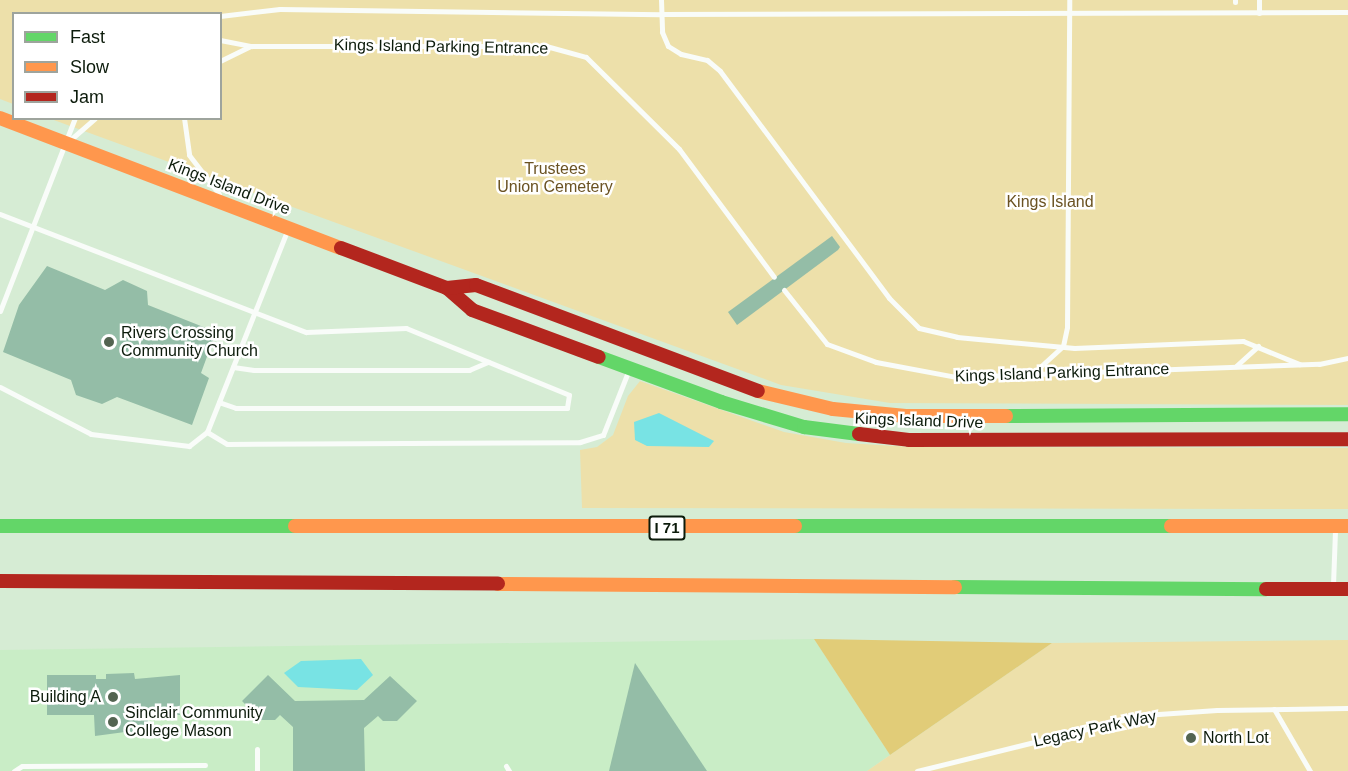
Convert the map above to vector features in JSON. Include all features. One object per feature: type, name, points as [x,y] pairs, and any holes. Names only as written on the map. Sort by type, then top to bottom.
[{"type":"main road","name":"Kings Island Drive","points":[[0,118],[447,288],[472,310],[629,369],[765,416],[880,439],[1348,439]]},
{"type":"main road","name":"Kings Island Drive","points":[[447,288],[476,285],[745,386],[833,409],[906,416],[1348,414]]},
{"type":"main road","name":"I 71","points":[[0,526],[1341,526]]},
{"type":"main road","points":[[0,581],[1348,589]]},
{"type":"lane","points":[[661,0],[661,14],[668,46],[681,54],[707,60],[720,71],[909,321],[928,331],[957,338],[1063,346],[1243,341],[1299,364]]},
{"type":"lane","points":[[1029,377],[1063,346],[1067,327],[1069,0]]},
{"type":"lane","points":[[1259,0],[1259,13]]},
{"type":"lane","points":[[222,16],[280,9],[661,14],[1348,12]]},
{"type":"lane","name":"Kings Island Parking Entrance","points":[[222,40],[251,46],[546,46],[586,57],[679,149],[774,277]]},
{"type":"lane","points":[[222,60],[251,46]]},
{"type":"lane","points":[[0,311],[74,120]]},
{"type":"lane","points":[[66,142],[93,120]]},
{"type":"lane","points":[[184,120],[189,155],[226,203]]},
{"type":"lane","points":[[0,214],[306,332],[406,328],[569,395],[567,408],[237,408],[219,402]]},
{"type":"lane","points":[[0,387],[92,434],[189,446],[207,432],[289,227]]},
{"type":"lane","name":"Kings Island Parking Entrance","points":[[784,290],[827,344],[845,353],[956,377],[1029,377],[1299,364],[1348,358]]},
{"type":"lane","points":[[1236,366],[1258,346]]},
{"type":"lane","points":[[233,367],[254,370],[469,370],[488,362]]},
{"type":"lane","points":[[207,432],[226,444],[580,442],[603,435],[629,369]]},
{"type":"lane","points":[[1333,589],[1341,526]]},
{"type":"lane","name":"Legacy Park Way","points":[[917,771],[1144,715],[1348,708]]},
{"type":"lane","points":[[1275,709],[1310,771]]},
{"type":"lane","points":[[257,749],[257,771]]},
{"type":"lane","points":[[168,764],[168,771]]},
{"type":"lane","points":[[14,771],[22,766],[205,765]]},
{"type":"shaded area","points":[[814,639],[890,755],[867,771],[0,771],[0,650]]},
{"type":"shaded area","points":[[814,639],[1052,643],[890,755]]},
{"type":"green space","name":"Kings Island","points":[[0,0],[1348,0],[1348,405],[890,403],[781,385],[54,120],[222,120],[222,12],[12,12],[12,104],[0,99]]},
{"type":"green space","points":[[640,381],[784,432],[846,443],[912,447],[1348,448],[1348,509],[582,508],[580,450],[597,447],[613,435],[628,396]]},
{"type":"green space","points":[[1348,640],[1348,771],[867,771],[1052,643]]},
{"type":"water","points":[[659,413],[714,441],[709,447],[647,446],[635,440],[634,422]]},
{"type":"water","points":[[361,659],[373,675],[357,690],[298,687],[284,673],[301,661]]},
{"type":"building","points":[[832,236],[840,247],[838,250],[737,325],[728,312]]},
{"type":"building","name":"Rivers Crossing Community Church","points":[[47,266],[105,290],[123,280],[147,291],[148,305],[216,332],[201,373],[209,378],[192,425],[117,397],[102,404],[76,395],[71,380],[3,352],[19,305]]},
{"type":"building","points":[[635,663],[707,771],[609,771]]},
{"type":"building","name":"Building A","points":[[134,673],[135,679],[180,675],[180,715],[148,715],[148,736],[126,736],[125,732],[95,736],[94,715],[47,715],[47,675],[96,675],[96,679],[106,679],[106,674]]},
{"type":"building","points":[[268,675],[295,701],[364,700],[390,676],[417,701],[397,721],[383,721],[378,716],[364,728],[365,771],[293,771],[293,727],[280,715],[275,720],[261,720],[242,701]]},
{"type":"traffic: fast","points":[[599,357],[721,402],[804,427],[859,434]]},
{"type":"traffic: fast","points":[[1006,416],[1348,414]]},
{"type":"traffic: fast","points":[[0,526],[295,526]]},
{"type":"traffic: fast","points":[[795,526],[1171,526]]},
{"type":"traffic: fast","points":[[955,587],[1266,589]]},
{"type":"traffic: slow","points":[[0,118],[341,248]]},
{"type":"traffic: slow","points":[[758,391],[833,409],[906,416],[1006,416]]},
{"type":"traffic: slow","points":[[295,526],[795,526]]},
{"type":"traffic: slow","points":[[1171,526],[1348,526]]},
{"type":"traffic: slow","points":[[498,584],[955,587]]},
{"type":"traffic: jam","points":[[341,248],[447,288],[472,310],[599,357]]},
{"type":"traffic: jam","points":[[447,288],[476,285],[758,391]]},
{"type":"traffic: jam","points":[[859,434],[909,440],[1348,439]]},
{"type":"traffic: jam","points":[[0,581],[498,584]]},
{"type":"traffic: jam","points":[[1266,589],[1348,589]]},
{"type":"place","name":"Rivers Crossing Community Church","points":[[109,342]]},
{"type":"place","name":"Building A","points":[[113,697]]},
{"type":"place","name":"Sinclair Community College Mason","points":[[113,722]]},
{"type":"place","name":"North Lot","points":[[1191,738]]},
{"type":"park label","name":"Trustees Union Cemetery","points":[[555,178]]}]
